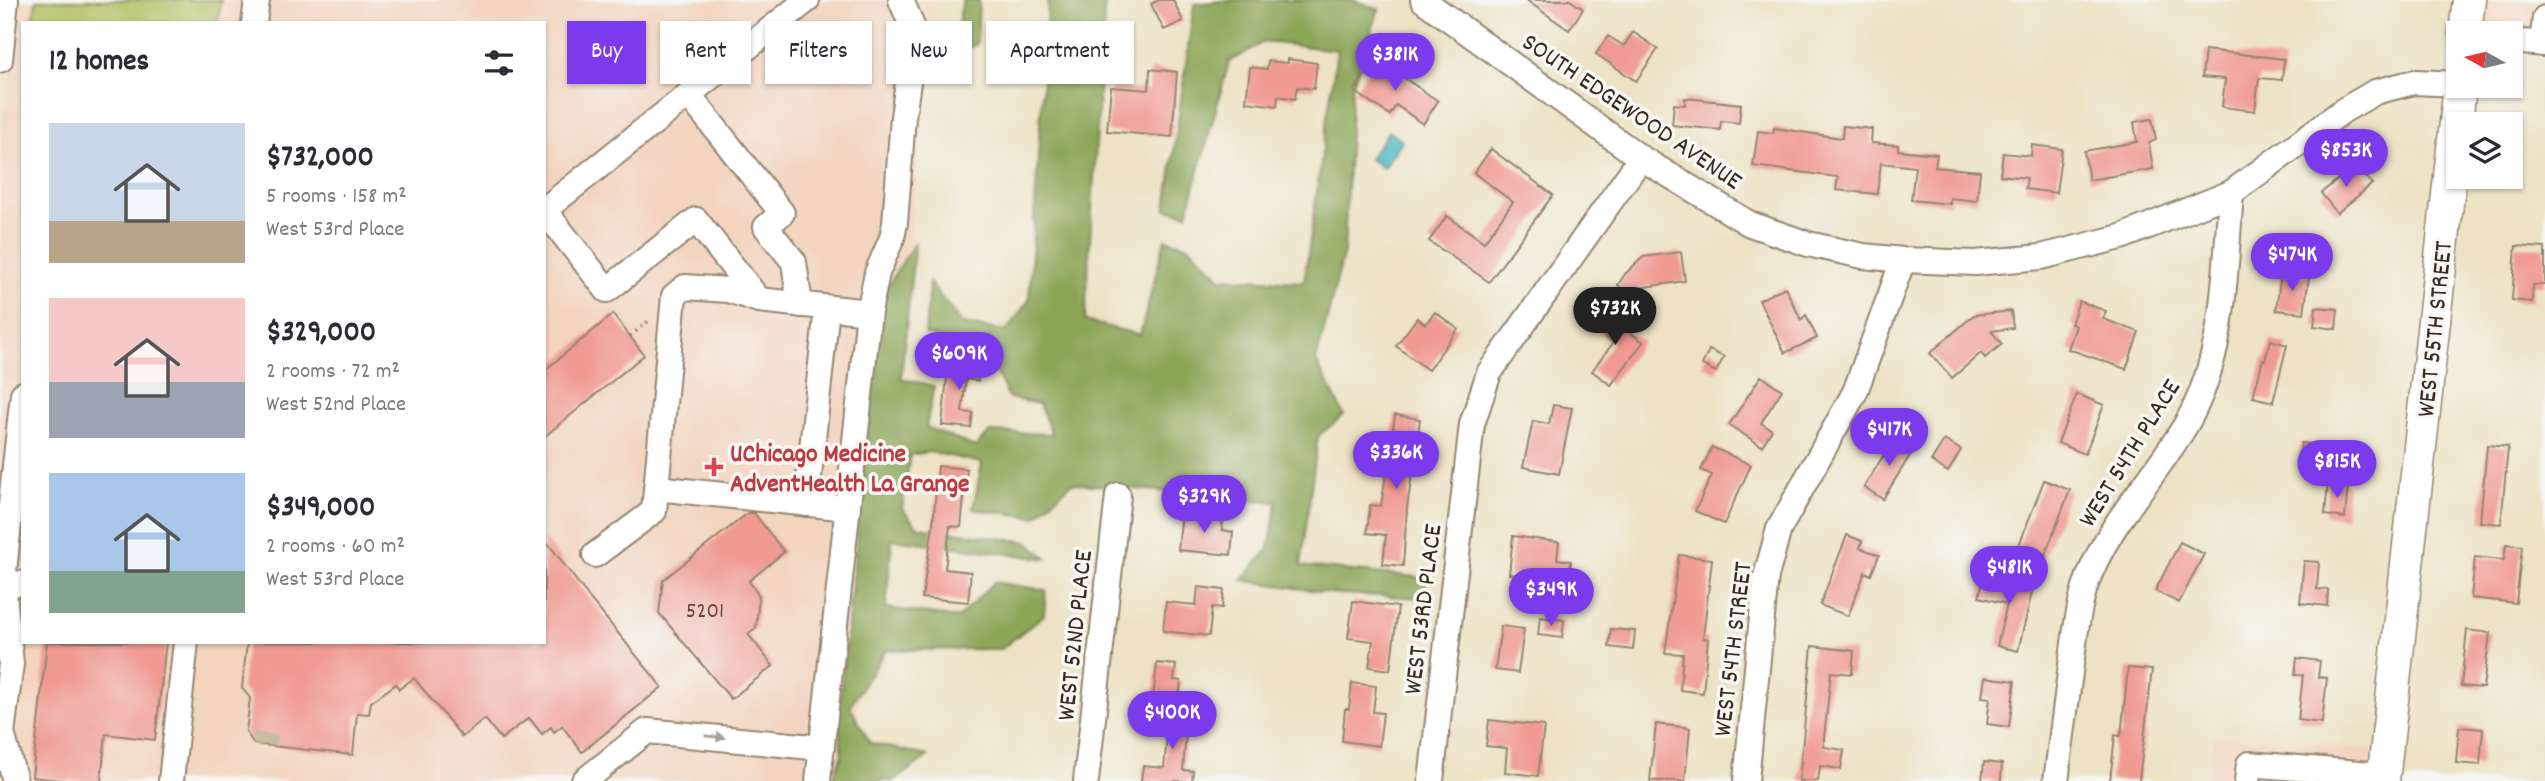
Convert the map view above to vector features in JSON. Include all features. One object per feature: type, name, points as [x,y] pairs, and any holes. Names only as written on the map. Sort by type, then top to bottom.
[{"type":"main road","points":[[2466,21],[2469,0]]},
{"type":"main road","name":"WEST 55TH STREET","points":[[2383,778],[2458,98]]},
{"type":"street","points":[[0,60],[6,0]]},
{"type":"street","points":[[254,21],[257,0]]},
{"type":"street","points":[[546,208],[807,0]]},
{"type":"street","points":[[818,781],[869,312],[877,273],[892,238],[895,223],[903,117],[913,47],[912,26],[901,0]]},
{"type":"street","name":"SOUTH EDGEWOOD AVENUE","points":[[1423,0],[1641,158],[1750,224],[1808,244],[1863,256],[1903,260],[1975,263],[2041,257],[2121,237],[2231,193],[2327,122],[2375,92],[2414,82],[2446,84]]},
{"type":"street","points":[[2524,42],[2544,44],[2545,18]]},
{"type":"street","points":[[689,95],[782,213],[766,227],[794,262],[800,305]]},
{"type":"street","name":"WEST 53RD PLACE","points":[[1431,781],[1472,424],[1489,373],[1641,158]]},
{"type":"street","name":"WEST 54TH PLACE","points":[[2056,781],[2078,618],[2085,587],[2098,556],[2117,523],[2188,421],[2205,384],[2222,311],[2231,193]]},
{"type":"street","points":[[546,213],[607,290],[696,220],[760,300]]},
{"type":"street","name":"WEST 54TH STREET","points":[[1746,781],[1766,576],[1779,529],[1855,392],[1903,260]]},
{"type":"street","points":[[595,555],[654,511],[674,296],[685,287],[728,290],[760,300],[869,312]]},
{"type":"street","points":[[806,504],[827,308]]},
{"type":"street","points":[[15,781],[2,733],[11,664],[21,434]]},
{"type":"street","points":[[656,488],[848,508]]},
{"type":"street","name":"WEST 52ND PLACE","points":[[1086,781],[1118,495]]},
{"type":"street","points":[[171,781],[186,644]]},
{"type":"street","points":[[584,781],[648,731],[822,748]]},
{"type":"street","points":[[2248,772],[2383,778]]},
{"type":"shaded area","name":"UChicago Medicine AdventHealth La Grange","points":[[17,0],[936,0],[934,21],[886,21],[886,84],[927,84],[850,781],[0,781],[0,130],[8,98]]},
{"type":"shaded area","points":[[2485,0],[2545,0],[2545,36],[2524,34],[2524,21],[2483,21]]},
{"type":"shaded area","points":[[2214,736],[2379,750],[2376,781],[2209,781]]},
{"type":"green space","points":[[36,0],[221,0],[218,21],[33,21]]},
{"type":"green space","points":[[963,0],[979,0],[977,44],[972,46],[972,21],[958,21]]},
{"type":"green space","points":[[1048,0],[1105,0],[1104,21],[1047,21]]},
{"type":"green space","points":[[1231,0],[1353,0],[1379,9],[1352,87],[1344,252],[1316,361],[1344,415],[1318,436],[1301,566],[1427,578],[1425,598],[1336,594],[1242,580],[1269,549],[1277,502],[1072,483],[1035,517],[973,509],[982,463],[930,452],[910,455],[902,509],[918,527],[1028,542],[1048,559],[892,539],[886,608],[958,618],[994,582],[1046,590],[1044,615],[1001,649],[886,650],[850,706],[870,743],[928,756],[894,781],[832,781],[842,754],[838,720],[882,295],[915,242],[901,378],[934,386],[926,427],[975,447],[990,432],[1052,434],[1039,404],[1009,398],[986,352],[925,334],[929,282],[962,324],[1006,331],[1029,300],[1043,84],[1100,84],[1085,321],[1140,335],[1165,239],[1189,246],[1221,278],[1304,282],[1337,50],[1264,42],[1229,62],[1187,214],[1166,209],[1194,4]]},
{"type":"water","points":[[1389,131],[1402,141],[1383,168],[1369,158]]},
{"type":"building","points":[[1159,0],[1173,0],[1183,21],[1164,30],[1151,4]]},
{"type":"building","points":[[1526,0],[1570,0],[1583,9],[1569,30]]},
{"type":"building","points":[[1633,32],[1658,49],[1636,81],[1596,54],[1608,36],[1624,46]]},
{"type":"building","points":[[2205,50],[2284,59],[2282,80],[2259,78],[2255,111],[2222,107],[2225,79],[2202,77]]},
{"type":"building","points":[[1288,59],[1317,63],[1314,89],[1297,87],[1295,99],[1278,96],[1277,106],[1246,102],[1250,67],[1267,69],[1268,61],[1288,63]]},
{"type":"building","points":[[1376,59],[1438,101],[1423,124],[1396,105],[1390,115],[1354,91]]},
{"type":"building","points":[[1150,69],[1177,72],[1172,137],[1107,131],[1111,87],[1149,90]]},
{"type":"building","points":[[1685,98],[1741,104],[1739,123],[1721,121],[1720,130],[1672,125],[1674,104],[1685,105]]},
{"type":"building","points":[[2152,119],[2156,140],[2149,143],[2153,169],[2089,180],[2084,151],[2137,142],[2134,122]]},
{"type":"building","points":[[1843,126],[1872,129],[1871,143],[1898,145],[1898,150],[1937,154],[1935,167],[1980,171],[1977,201],[1950,198],[1950,204],[1911,200],[1915,167],[1881,163],[1877,194],[1836,190],[1838,177],[1753,166],[1758,131],[1773,133],[1774,128],[1842,138]]},
{"type":"building","points":[[2032,145],[2062,149],[2056,193],[2025,189],[2027,178],[2000,175],[2003,153],[2031,156]]},
{"type":"building","points":[[1491,149],[1553,195],[1489,282],[1429,241],[1447,216],[1484,242],[1513,202],[1474,173]]},
{"type":"building","points":[[2356,165],[2372,184],[2337,213],[2321,193]]},
{"type":"building","points":[[2516,246],[2545,248],[2545,285],[2533,285],[2532,302],[2512,300]]},
{"type":"building","points":[[1681,252],[1685,281],[1639,288],[1631,297],[1618,285],[1625,274],[1643,257]]},
{"type":"building","points":[[2281,273],[2309,277],[2304,313],[2276,310]]},
{"type":"building","points":[[1785,287],[1801,320],[1806,315],[1817,338],[1785,353],[1759,300]]},
{"type":"building","points":[[2079,301],[2106,311],[2103,319],[2139,332],[2126,369],[2068,349],[2076,326],[2071,324]]},
{"type":"building","points":[[2316,307],[2338,309],[2336,329],[2314,326]]},
{"type":"building","points":[[1609,309],[1627,323],[1624,328],[1643,342],[1611,385],[1592,371],[1613,343],[1594,328]]},
{"type":"building","points":[[2011,311],[2013,328],[1991,331],[2002,344],[1985,358],[1981,353],[1952,378],[1930,353],[1974,315]]},
{"type":"building","points":[[1435,312],[1458,329],[1428,370],[1396,346],[1417,318],[1425,324]]},
{"type":"building","points":[[613,314],[644,355],[546,435],[546,369]]},
{"type":"building","points":[[2271,340],[2287,345],[2273,402],[2253,397]]},
{"type":"building","points":[[1709,350],[1724,357],[1716,372],[1702,365]]},
{"type":"building","points":[[949,358],[980,361],[978,381],[966,379],[962,412],[973,413],[971,428],[942,425]]},
{"type":"building","points":[[1761,376],[1782,390],[1761,423],[1772,430],[1762,446],[1729,425]]},
{"type":"building","points":[[2077,394],[2104,405],[2085,454],[2058,443]]},
{"type":"building","points":[[1553,405],[1572,408],[1559,474],[1523,467],[1533,421],[1549,424]]},
{"type":"building","points":[[1395,415],[1420,419],[1407,508],[1403,566],[1383,564],[1386,535],[1367,533],[1370,505],[1381,506]]},
{"type":"building","points":[[1895,437],[1914,449],[1883,499],[1864,487]]},
{"type":"building","points":[[1944,440],[1961,450],[1948,472],[1931,461]]},
{"type":"building","points":[[2301,443],[2319,445],[2317,462],[2299,461]]},
{"type":"building","points":[[2487,445],[2508,447],[2501,524],[2480,522]]},
{"type":"building","points":[[1712,447],[1751,465],[1724,524],[1695,511],[1712,475],[1701,470]]},
{"type":"building","points":[[938,466],[967,469],[961,527],[950,526],[945,569],[971,572],[968,602],[922,598],[933,525]]},
{"type":"building","points":[[2044,480],[2070,490],[2044,558],[2018,548]]},
{"type":"building","points":[[2328,482],[2348,484],[2345,518],[2325,515]]},
{"type":"building","points":[[748,513],[754,513],[784,552],[749,581],[759,596],[756,628],[748,634],[773,666],[731,699],[659,613],[663,580]]},
{"type":"building","points":[[1182,513],[1223,517],[1222,530],[1233,532],[1231,555],[1178,550]]},
{"type":"building","points":[[1847,535],[1862,541],[1860,548],[1879,555],[1871,575],[1865,572],[1848,616],[1820,605]]},
{"type":"building","points":[[1513,536],[1559,542],[1557,559],[1571,561],[1568,582],[1509,574]]},
{"type":"building","points":[[546,541],[662,687],[582,752],[562,726],[554,732],[551,727],[542,734],[529,718],[501,739],[485,719],[462,737],[414,678],[399,689],[396,684],[371,702],[369,714],[357,713],[353,755],[254,744],[246,732],[250,698],[242,688],[247,644],[546,644]]},
{"type":"building","points":[[2180,542],[2204,554],[2179,603],[2155,591]]},
{"type":"building","points":[[2506,544],[2522,546],[2516,603],[2471,598],[2475,557],[2504,560]]},
{"type":"building","points":[[1679,555],[1712,559],[1703,638],[1708,639],[1703,693],[1680,690],[1683,654],[1665,653]]},
{"type":"building","points":[[2304,561],[2319,562],[2317,589],[2328,590],[2327,606],[2300,603]]},
{"type":"building","points":[[1985,573],[2034,584],[2018,651],[1997,646],[2007,604],[1979,597]]},
{"type":"building","points":[[1198,587],[1224,590],[1222,608],[1212,607],[1209,636],[1163,631],[1166,602],[1196,605]]},
{"type":"building","points":[[1353,601],[1398,607],[1390,670],[1369,667],[1373,641],[1348,638]]},
{"type":"building","points":[[1540,617],[1564,620],[1562,638],[1538,635]]},
{"type":"building","points":[[1501,626],[1524,629],[1518,673],[1495,670]]},
{"type":"building","points":[[1611,629],[1635,631],[1633,650],[1609,647]]},
{"type":"building","points":[[2467,630],[2490,633],[2483,688],[2461,686]]},
{"type":"building","points":[[47,644],[166,644],[155,740],[106,734],[101,781],[32,777]]},
{"type":"building","points":[[1812,646],[1854,651],[1852,674],[1831,672],[1824,747],[1844,750],[1841,769],[1820,766],[1818,781],[1799,781]]},
{"type":"building","points":[[2297,658],[2320,661],[2318,677],[2327,678],[2322,723],[2298,720],[2303,675],[2295,675]]},
{"type":"building","points":[[1157,663],[1176,665],[1174,680],[1181,681],[1179,700],[1153,697]]},
{"type":"building","points":[[2128,668],[2152,670],[2139,781],[2110,781],[2115,735],[2121,736]]},
{"type":"building","points":[[1985,677],[2015,681],[2009,727],[1987,724],[1990,698],[1982,697]]},
{"type":"building","points":[[1352,683],[1376,686],[1373,712],[1383,713],[1379,746],[1342,741],[1345,709],[1349,709]]},
{"type":"building","points":[[1170,706],[1188,708],[1183,770],[1193,771],[1192,781],[1141,781],[1143,766],[1164,768]]},
{"type":"building","points":[[1489,720],[1544,726],[1538,776],[1505,772],[1507,748],[1486,746]]},
{"type":"building","points":[[1656,724],[1690,728],[1685,781],[1650,781]]},
{"type":"building","points":[[2459,727],[2483,729],[2480,765],[2456,763]]},
{"type":"building","points":[[1984,762],[2002,764],[2001,781],[1982,781]]},
{"type":"tunnel","points":[[265,745],[266,734]]},
{"type":"place","name":"UChicago Medicine AdventHealth La Grange","points":[[714,467]]}]
